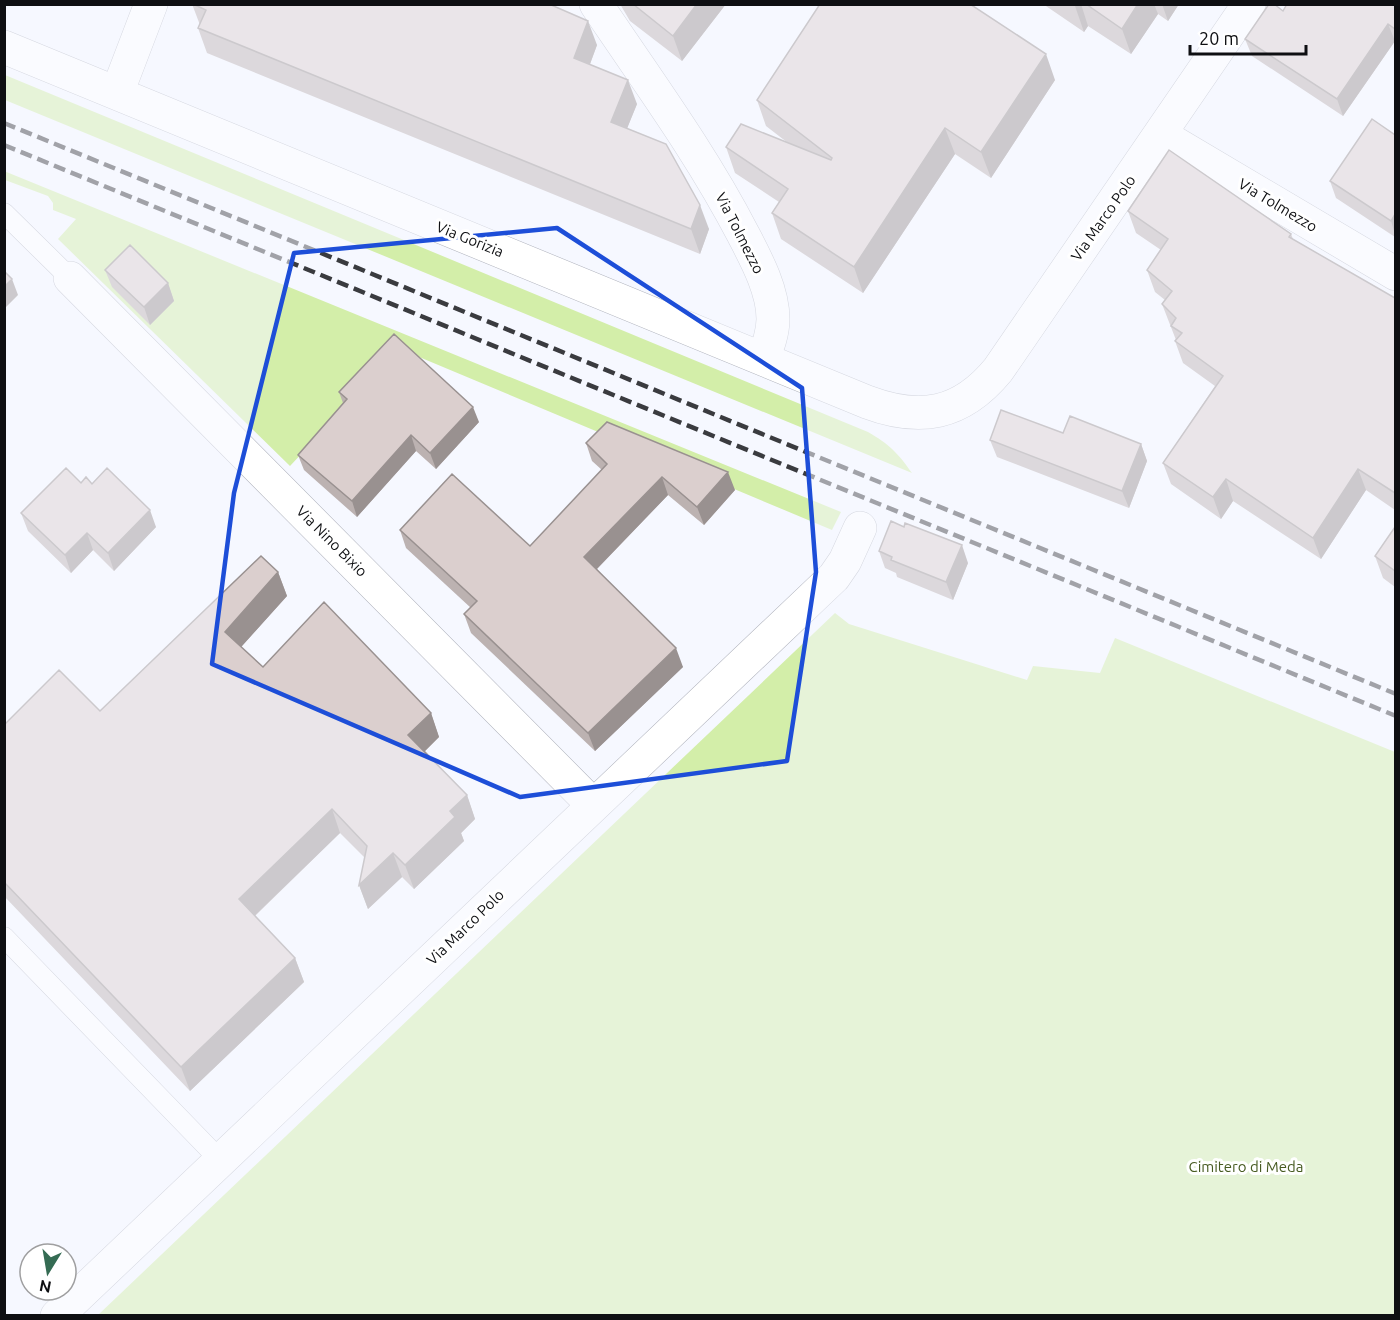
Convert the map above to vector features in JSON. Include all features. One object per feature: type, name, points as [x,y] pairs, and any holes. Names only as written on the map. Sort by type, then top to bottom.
[{"type":"street","points":[[117,93],[151,4]]},
{"type":"street","name":"Via Tolmezzo","points":[[596,4],[673,116],[723,196],[763,276],[771,300],[773,318],[771,337],[763,359]]},
{"type":"street","name":"Via Marco Polo","points":[[938,410],[957,405],[972,396],[986,385],[998,370],[1249,4]]},
{"type":"street","name":"Via Gorizia","points":[[4,47],[886,409],[922,414],[938,410]]},
{"type":"street","name":"Via Tolmezzo","points":[[1161,135],[1395,274]]},
{"type":"street","name":"Via Nino Bixio","points":[[70,278],[593,805]]},
{"type":"street","name":"Via Marco Polo","points":[[57,1316],[834,577],[845,561],[860,528]]},
{"type":"lane","points":[[4,213],[70,278]]},
{"type":"lane","points":[[4,937],[220,1160]]},
{"type":"highlighted area","points":[[557,228],[802,388],[816,572],[787,761],[520,797],[212,664],[234,493],[294,253]]},
{"type":"green space","points":[[5,75],[868,432],[893,450],[912,473],[5,100]]},
{"type":"green space","points":[[4,171],[841,512],[832,530],[400,349],[290,466],[58,239],[76,219],[53,210],[53,203],[48,196],[5,180]]},
{"type":"green space","name":"Cimitero di Meda","points":[[835,613],[849,624],[1027,680],[1033,666],[1100,673],[1115,638],[1395,752],[1395,1315],[98,1315]]},
{"type":"building","points":[[193,4],[549,4],[588,21],[574,58],[628,80],[611,122],[666,144],[700,205],[691,229],[198,28],[206,10]]},
{"type":"building","points":[[633,4],[697,4],[673,36]]},
{"type":"building","points":[[820,4],[970,4],[1046,54],[981,152],[945,128],[854,267],[772,213],[788,189],[726,147],[741,124],[831,160],[832,158],[757,100]]},
{"type":"building","points":[[1086,4],[1138,4],[1122,29]]},
{"type":"building","points":[[1269,4],[1274,4],[1283,11],[1287,4],[1395,4],[1395,29],[1388,24],[1337,99],[1245,39]]},
{"type":"building","points":[[1372,119],[1395,135],[1395,214],[1391,221],[1330,181]]},
{"type":"building","points":[[1169,150],[1291,234],[1289,237],[1395,298],[1395,493],[1358,469],[1313,538],[1226,479],[1213,497],[1163,463],[1223,376],[1175,341],[1182,333],[1171,326],[1176,318],[1162,304],[1172,291],[1147,270],[1168,239],[1128,211]]},
{"type":"building","points":[[130,245],[168,283],[144,307],[105,270]]},
{"type":"building","points":[[4,271],[12,279],[4,287]]},
{"type":"building","points":[[394,334],[473,407],[430,453],[411,435],[352,501],[298,455],[347,399],[339,392]]},
{"type":"building","points":[[1001,410],[1063,433],[1070,416],[1141,444],[1122,491],[990,440]]},
{"type":"building","points":[[607,422],[728,472],[697,507],[662,477],[584,557],[676,648],[588,733],[464,614],[477,601],[400,530],[452,474],[530,546],[607,464],[586,443]]},
{"type":"building","points":[[66,468],[81,483],[86,477],[92,484],[107,468],[150,510],[108,553],[87,533],[65,555],[21,513]]},
{"type":"building","points":[[891,521],[904,527],[905,523],[962,545],[946,582],[891,560],[892,557],[879,551]]},
{"type":"building","points":[[1395,527],[1395,571],[1375,556]]},
{"type":"building","points":[[261,556],[278,572],[225,632],[263,667],[324,602],[431,713],[408,735],[467,795],[450,811],[455,817],[405,865],[393,853],[359,885],[367,846],[332,809],[239,899],[295,958],[181,1067],[4,882],[4,725],[59,670],[100,711]]},
{"type":"railway","points":[[4,123],[1396,694]]},
{"type":"railway","points":[[4,145],[1396,716]]}]
